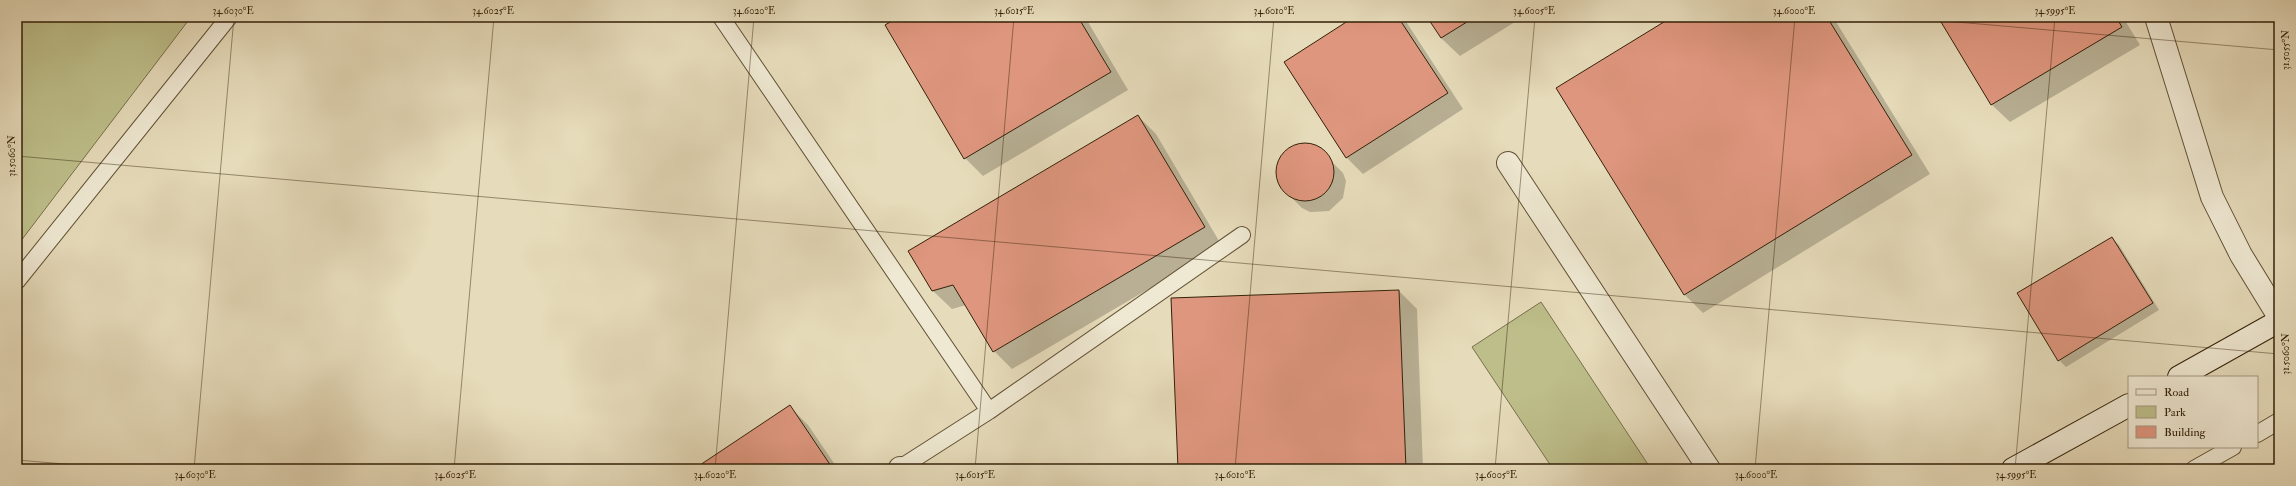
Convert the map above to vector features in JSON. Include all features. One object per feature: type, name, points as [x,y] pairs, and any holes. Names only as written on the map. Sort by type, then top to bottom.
[{"type":"street","points":[[2156,17],[2212,197],[2241,255],[2279,317]]},
{"type":"street","points":[[1508,163],[1709,469]]},
{"type":"street","points":[[2181,376],[2279,321]]},
{"type":"street","points":[[2013,469],[2128,406]]},
{"type":"lane","points":[[17,281],[229,17]]},
{"type":"lane","points":[[721,17],[989,410]]},
{"type":"lane","points":[[901,468],[989,410],[1242,235]]},
{"type":"lane","points":[[2258,433],[2279,422]]},
{"type":"lane","points":[[2194,469],[2231,448]]},
{"type":"green space","points":[[17,17],[191,17],[17,246]]},
{"type":"green space","points":[[1541,302],[1651,469],[1553,469],[1472,347]]},
{"type":"building","points":[[899,17],[1078,17],[1111,72],[964,159],[885,25]]},
{"type":"building","points":[[1354,17],[1398,17],[1448,93],[1346,158],[1284,62]]},
{"type":"building","points":[[1427,17],[1475,17],[1441,38]]},
{"type":"building","points":[[1672,17],[1827,17],[1912,155],[1684,295],[1556,88]]},
{"type":"building","points":[[1938,17],[2116,17],[2122,27],[1991,105]]},
{"type":"building","points":[[1138,115],[1205,227],[993,352],[953,285],[932,291],[908,251]]},
{"type":"building","points":[[1305,143],[1321,148],[1329,156],[1334,172],[1329,188],[1321,196],[1305,201],[1289,196],[1281,188],[1276,172],[1281,156],[1289,148]]},
{"type":"building","points":[[2112,237],[2153,303],[2058,361],[2017,293]]},
{"type":"building","points":[[1399,290],[1406,469],[1178,469],[1171,298]]},
{"type":"building","points":[[790,405],[833,469],[694,469]]}]
